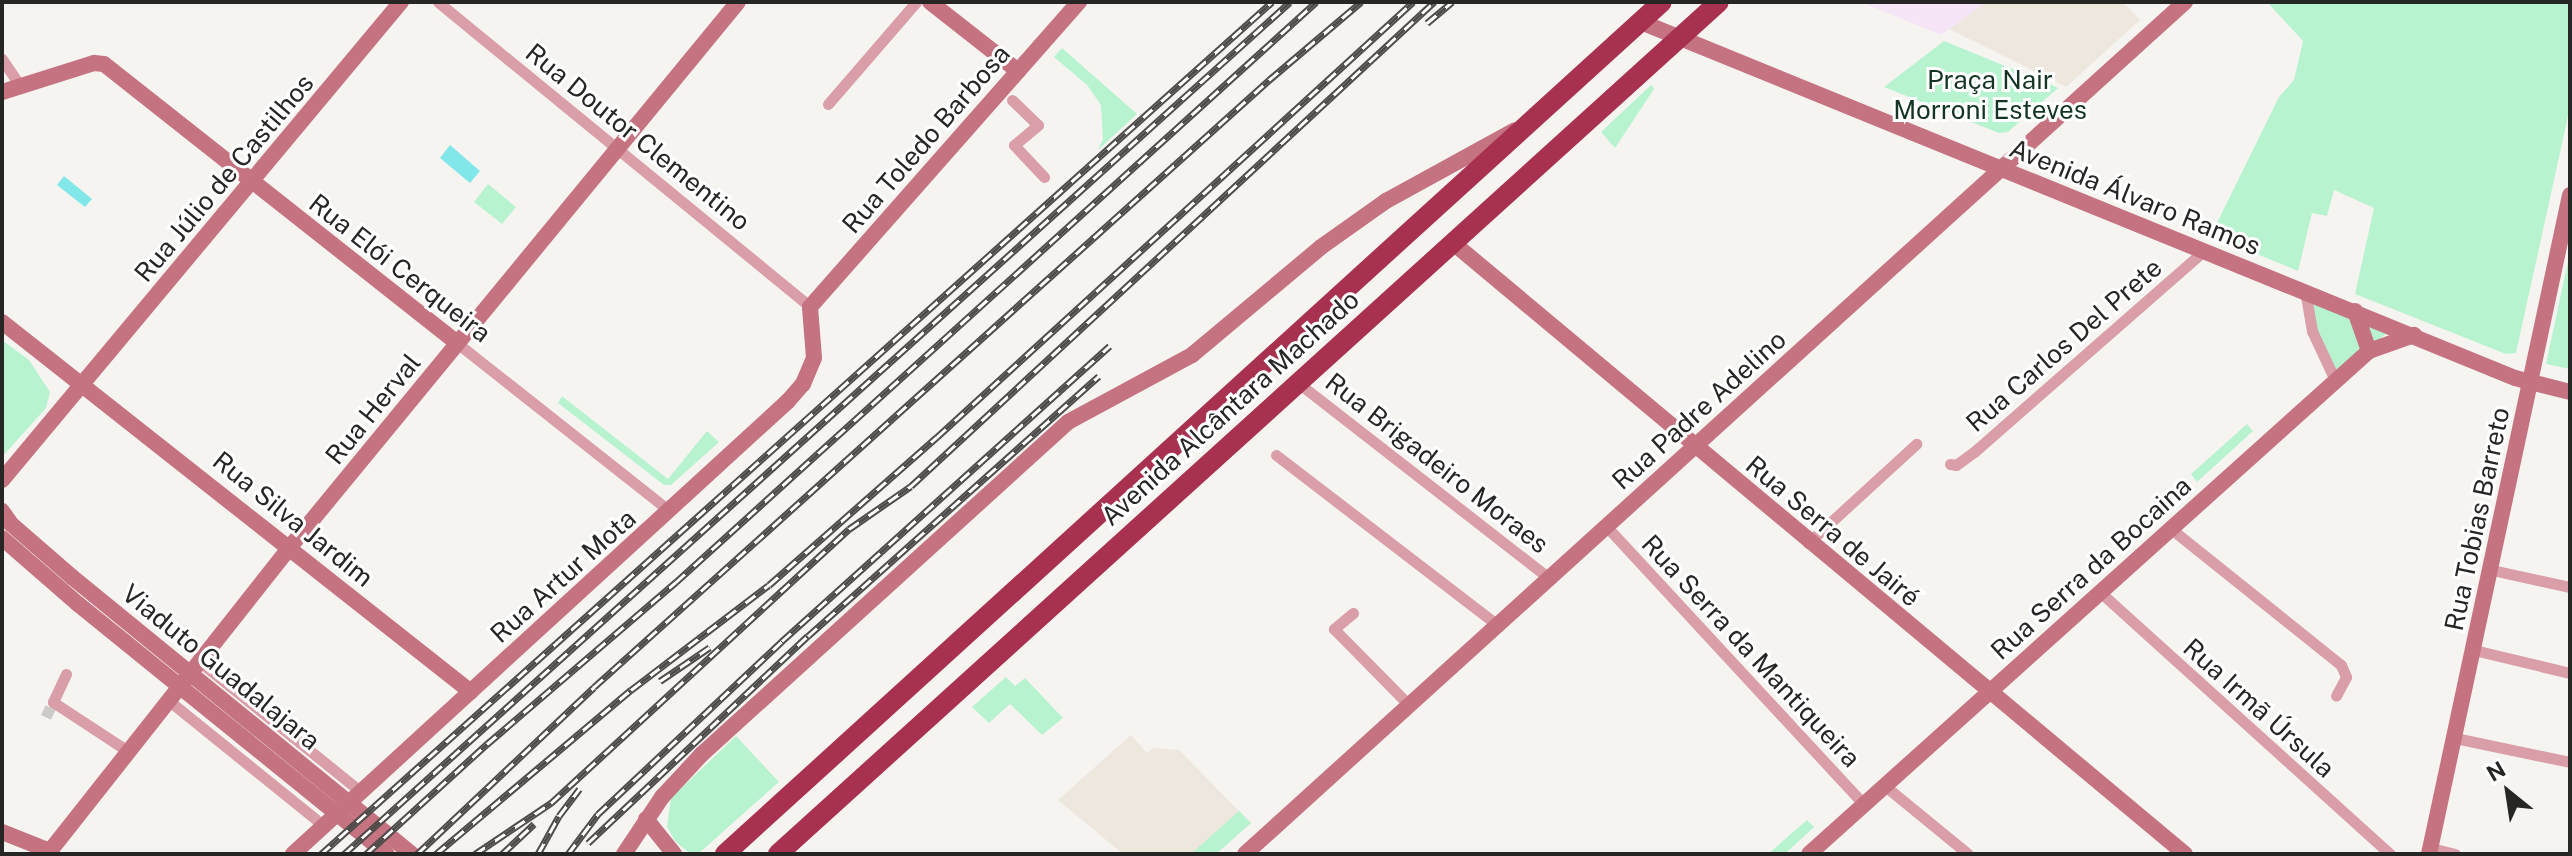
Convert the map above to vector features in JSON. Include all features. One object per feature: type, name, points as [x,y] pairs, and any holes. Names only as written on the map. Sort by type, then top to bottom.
[{"type":"highway","name":"Avenida Alcântara Machado","points":[[725,854],[1662,2]]},
{"type":"highway","name":"Avenida Alcântara Machado","points":[[778,854],[1719,2]]},
{"type":"street","name":"Rua Júlio de Castilhos","points":[[5,475],[401,2]]},
{"type":"street","name":"Rua Doutor Clementino","points":[[438,2],[810,307]]},
{"type":"street","name":"Rua Herval","points":[[55,852],[128,751],[290,547],[738,2]]},
{"type":"street","points":[[828,104],[916,2]]},
{"type":"street","points":[[930,2],[1018,71]]},
{"type":"street","name":"Rua Toledo Barbosa","points":[[810,307],[1079,2]]},
{"type":"street","name":"Rua Padre Adelino","points":[[1245,854],[2185,2]]},
{"type":"street","name":"Avenida Álvaro Ramos","points":[[1641,22],[2530,383],[2570,392]]},
{"type":"street","points":[[2,59],[21,87],[2,92]]},
{"type":"street","name":"Rua Elói Cerqueira","points":[[21,87],[101,63],[670,511]]},
{"type":"street","points":[[1012,100],[1038,125],[1014,145],[1044,177]]},
{"type":"street","name":"Avenida Alcântara Machado","points":[[624,854],[646,819],[679,777],[1068,422],[1192,355],[1321,247],[1386,201],[1534,121]]},
{"type":"street","name":"Rua Tobias Barreto","points":[[2430,851],[2570,195]]},
{"type":"street","name":"Rua Serra de Jairé","points":[[1452,242],[1808,543],[2185,854]]},
{"type":"street","name":"Rua Carlos Del Prete","points":[[1950,464],[1956,465],[1974,452],[2204,251]]},
{"type":"street","points":[[2305,290],[2312,331],[2335,380]]},
{"type":"street","name":"Rua Artur Mota","points":[[293,854],[777,413],[803,384],[814,358],[810,307]]},
{"type":"street","points":[[2355,311],[2369,351]]},
{"type":"street","name":"Rua Silva Jardim","points":[[2,322],[471,692]]},
{"type":"street","name":"Rua Serra da Bocaina","points":[[1809,854],[2335,380],[2369,351],[2414,335]]},
{"type":"street","name":"Rua Brigadeiro Moraes","points":[[1297,382],[1550,579]]},
{"type":"street","points":[[1808,543],[1916,444]]},
{"type":"street","points":[[1276,455],[1499,626]]},
{"type":"street","points":[[2,493],[5,475]]},
{"type":"street","name":"Viaduto Guadalajara","points":[[3,512],[25,547],[387,854]]},
{"type":"street","name":"Rua Serra da Mantiqueira","points":[[1607,527],[1864,805]]},
{"type":"street","points":[[2170,528],[2341,665],[2346,677],[2336,696]]},
{"type":"street","name":"Viaduto Guadalajara","points":[[2,538],[25,547],[412,854]]},
{"type":"street","points":[[2,547],[25,547]]},
{"type":"street","points":[[2492,570],[2570,587]]},
{"type":"street","name":"Rua Irmã Úrsula","points":[[2100,592],[2390,854]]},
{"type":"street","points":[[1353,613],[1334,629],[1410,706]]},
{"type":"street","points":[[2474,650],[2570,673]]},
{"type":"street","points":[[200,662],[361,792]]},
{"type":"street","points":[[66,674],[53,702],[128,751]]},
{"type":"street","points":[[168,700],[324,826]]},
{"type":"street","points":[[2455,738],[2570,762]]},
{"type":"street","points":[[1885,786],[1968,854]]},
{"type":"street","points":[[646,819],[674,854]]},
{"type":"street","points":[[2,832],[55,852]]},
{"type":"street","points":[[2430,851],[2455,854]]},
{"type":"shaded area","points":[[1861,2],[1987,2],[1941,35]]},
{"type":"shaded area","points":[[1987,2],[2123,2],[2140,20],[2066,87],[1949,29]]},
{"type":"shaded area","points":[[1131,735],[1147,753],[1153,748],[1179,750],[1251,823],[1216,854],[1123,854],[1058,800]]},
{"type":"green space","points":[[2267,2],[2570,2],[2570,107],[2516,353],[2506,354],[2355,294],[2374,208],[2334,190],[2327,216],[2312,213],[2298,271],[2211,235],[2279,97],[2294,80],[2303,41]]},
{"type":"green space","name":"Praça Nair Morroni Esteves","points":[[1944,41],[2058,88],[2008,132],[1999,133],[1884,87]]},
{"type":"green space","points":[[1062,48],[1137,114],[1098,150],[1103,139],[1101,105],[1087,85],[1054,57]]},
{"type":"green space","points":[[1651,85],[1654,89],[1615,148],[1601,132]]},
{"type":"green space","points":[[488,184],[516,207],[502,224],[474,202]]},
{"type":"green space","points":[[2570,252],[2570,369],[2546,364]]},
{"type":"green space","points":[[2309,294],[2392,328],[2337,378],[2319,348]]},
{"type":"green space","points":[[2,340],[29,360],[50,392],[46,408],[2,457]]},
{"type":"green space","points":[[562,396],[668,479],[707,431],[719,442],[671,485],[664,485],[558,403]]},
{"type":"green space","points":[[2247,424],[2253,431],[2197,482],[2191,474]]},
{"type":"green space","points":[[1006,677],[1015,686],[1025,678],[1063,718],[1042,735],[1010,704],[989,723],[972,707]]},
{"type":"green space","points":[[736,736],[779,782],[698,854],[689,853],[675,841],[667,827],[671,798]]},
{"type":"green space","points":[[1239,811],[1251,823],[1216,854],[1191,854]]},
{"type":"green space","points":[[1807,820],[1814,827],[1785,854],[1768,854]]},
{"type":"water","points":[[450,145],[480,171],[470,183],[440,158]]},
{"type":"water","points":[[64,176],[92,199],[85,207],[57,185]]},
{"type":"tunnel","points":[[46,717],[53,702]]},
{"type":"railway","points":[[321,854],[1272,2]]},
{"type":"railway","points":[[344,854],[1290,2]]},
{"type":"railway","points":[[366,854],[487,744],[676,582],[1316,2]]},
{"type":"railway","points":[[417,854],[594,687],[1269,80],[1361,2]]},
{"type":"railway","points":[[436,854],[631,690],[769,585],[937,437],[1413,2]]},
{"type":"railway","points":[[475,854],[551,803],[849,529],[911,486],[1434,2]]},
{"type":"railway","points":[[1427,23],[1452,2]]},
{"type":"railway","points":[[568,854],[598,814],[782,641],[1110,346]]},
{"type":"railway","points":[[588,843],[808,636],[1099,376]]},
{"type":"railway","points":[[660,681],[710,647]]},
{"type":"railway","points":[[538,854],[559,816],[579,789]]},
{"type":"railway","points":[[502,854],[534,824]]}]
